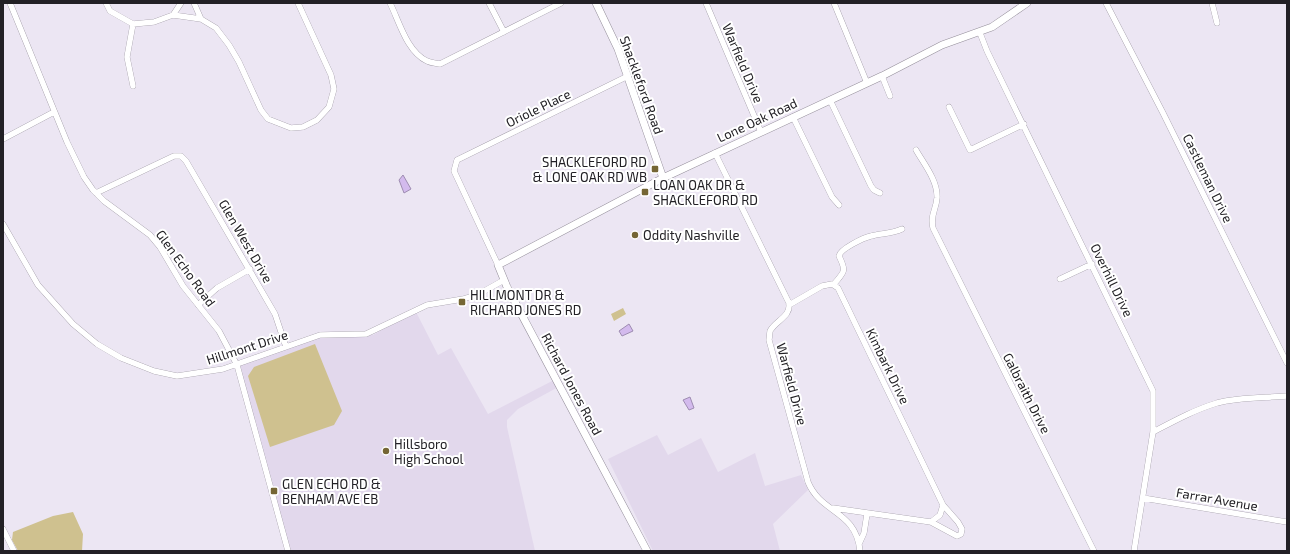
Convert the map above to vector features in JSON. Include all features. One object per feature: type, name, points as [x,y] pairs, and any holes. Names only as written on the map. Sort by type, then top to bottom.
[{"type":"street","name":"Glen Echo Road","points":[[10,3],[54,112],[84,177],[96,193],[150,236],[160,247],[182,286],[219,331],[237,365],[288,551]]},
{"type":"street","points":[[106,3],[111,13],[133,24],[154,22],[173,15],[202,19],[216,28],[229,45],[261,110],[268,119],[291,128],[303,128],[317,120],[329,107],[334,89],[331,75],[298,3]]},
{"type":"street","points":[[173,15],[181,3]]},
{"type":"street","points":[[194,3],[202,19]]},
{"type":"street","points":[[390,3],[410,44],[417,53],[427,61],[440,64],[561,3]]},
{"type":"street","points":[[489,3],[504,32]]},
{"type":"street","name":"Shackleford Road","points":[[596,3],[618,49],[663,178]]},
{"type":"street","name":"Warfield Drive","points":[[706,3],[760,132]]},
{"type":"street","points":[[834,3],[867,83]]},
{"type":"street","name":"Lone Oak Road","points":[[498,264],[663,178],[715,153],[882,76],[942,45],[980,33],[1001,22],[1027,3]]},
{"type":"street","name":"Castleman Drive","points":[[1106,3],[1164,113],[1287,363]]},
{"type":"street","points":[[1212,3],[1217,22]]},
{"type":"street","points":[[133,24],[127,57],[133,86]]},
{"type":"street","name":"Overhill Drive","points":[[980,33],[1153,391],[1153,432],[1134,551]]},
{"type":"street","name":"Oriole Place","points":[[457,160],[628,76]]},
{"type":"street","points":[[882,76],[890,96]]},
{"type":"street","points":[[830,100],[871,186],[876,192],[880,193]]},
{"type":"street","points":[[948,107],[970,150],[1024,124]]},
{"type":"street","points":[[3,139],[54,112]]},
{"type":"street","points":[[794,116],[832,197],[839,205]]},
{"type":"street","name":"Galbraith Drive","points":[[916,150],[934,181],[937,190],[937,200],[931,219],[940,244],[1094,551]]},
{"type":"street","points":[[715,153],[789,305],[822,286],[834,284],[844,272],[839,254],[842,249],[870,236],[902,229]]},
{"type":"street","name":"Glen West Drive","points":[[96,193],[174,156],[180,156],[186,161],[275,314],[286,347]]},
{"type":"street","name":"Richard Jones Road","points":[[457,160],[454,171],[498,264],[504,280],[647,551]]},
{"type":"street","name":"Hillmont Drive","points":[[3,224],[38,285],[72,324],[97,344],[121,358],[154,371],[177,376],[223,370],[320,335],[366,334],[427,305],[463,299],[479,294],[504,280]]},
{"type":"street","points":[[1060,280],[1092,264]]},
{"type":"street","points":[[198,305],[217,288],[250,269]]},
{"type":"street","name":"Kimbark Drive","points":[[832,508],[931,522],[954,536],[961,534],[962,529],[960,524],[943,505],[842,296],[834,284]]},
{"type":"street","name":"Warfield Drive","points":[[789,305],[787,314],[770,331],[770,343],[808,482],[817,498],[849,522],[856,533],[860,551]]},
{"type":"street","points":[[1153,432],[1178,418],[1218,403],[1252,398],[1287,396]]},
{"type":"street","name":"Farrar Avenue","points":[[1143,498],[1287,522]]},
{"type":"street","points":[[931,522],[942,512],[943,505]]},
{"type":"street","points":[[859,544],[864,534],[867,514]]},
{"type":"street","points":[[3,529],[14,551]]},
{"type":"shaded area","points":[[403,175],[411,189],[404,193],[399,180]]},
{"type":"shaded area","points":[[623,308],[626,314],[614,321],[611,314]]},
{"type":"shaded area","name":"Hillsboro High School","points":[[415,310],[438,355],[451,348],[488,414],[556,379],[560,386],[518,409],[507,420],[507,427],[535,551],[288,551],[237,365],[311,338],[373,335]]},
{"type":"shaded area","points":[[629,324],[633,331],[622,336],[619,331]]},
{"type":"shaded area","points":[[315,344],[342,411],[334,425],[270,447],[248,376],[254,367]]},
{"type":"shaded area","points":[[690,397],[694,408],[689,410],[683,400]]},
{"type":"shaded area","points":[[657,435],[668,455],[701,438],[718,472],[755,453],[765,486],[801,475],[808,490],[773,524],[780,551],[653,551],[608,459]]},
{"type":"shaded area","points":[[73,512],[83,534],[82,551],[18,551],[12,540],[13,532],[53,516]]},
{"type":"place","name":"SHACKLEFORD RD & LONE OAK RD WB","points":[[655,169]]},
{"type":"place","name":"LOAN OAK DR & SHACKLEFORD RD","points":[[645,192]]},
{"type":"place","name":"Oddity Nashville","points":[[635,235]]},
{"type":"place","name":"HILLMONT DR & RICHARD JONES RD","points":[[462,302]]},
{"type":"place","name":"Hillsboro High School","points":[[386,451]]},
{"type":"place","name":"GLEN ECHO RD & BENHAM AVE EB","points":[[274,491]]}]
